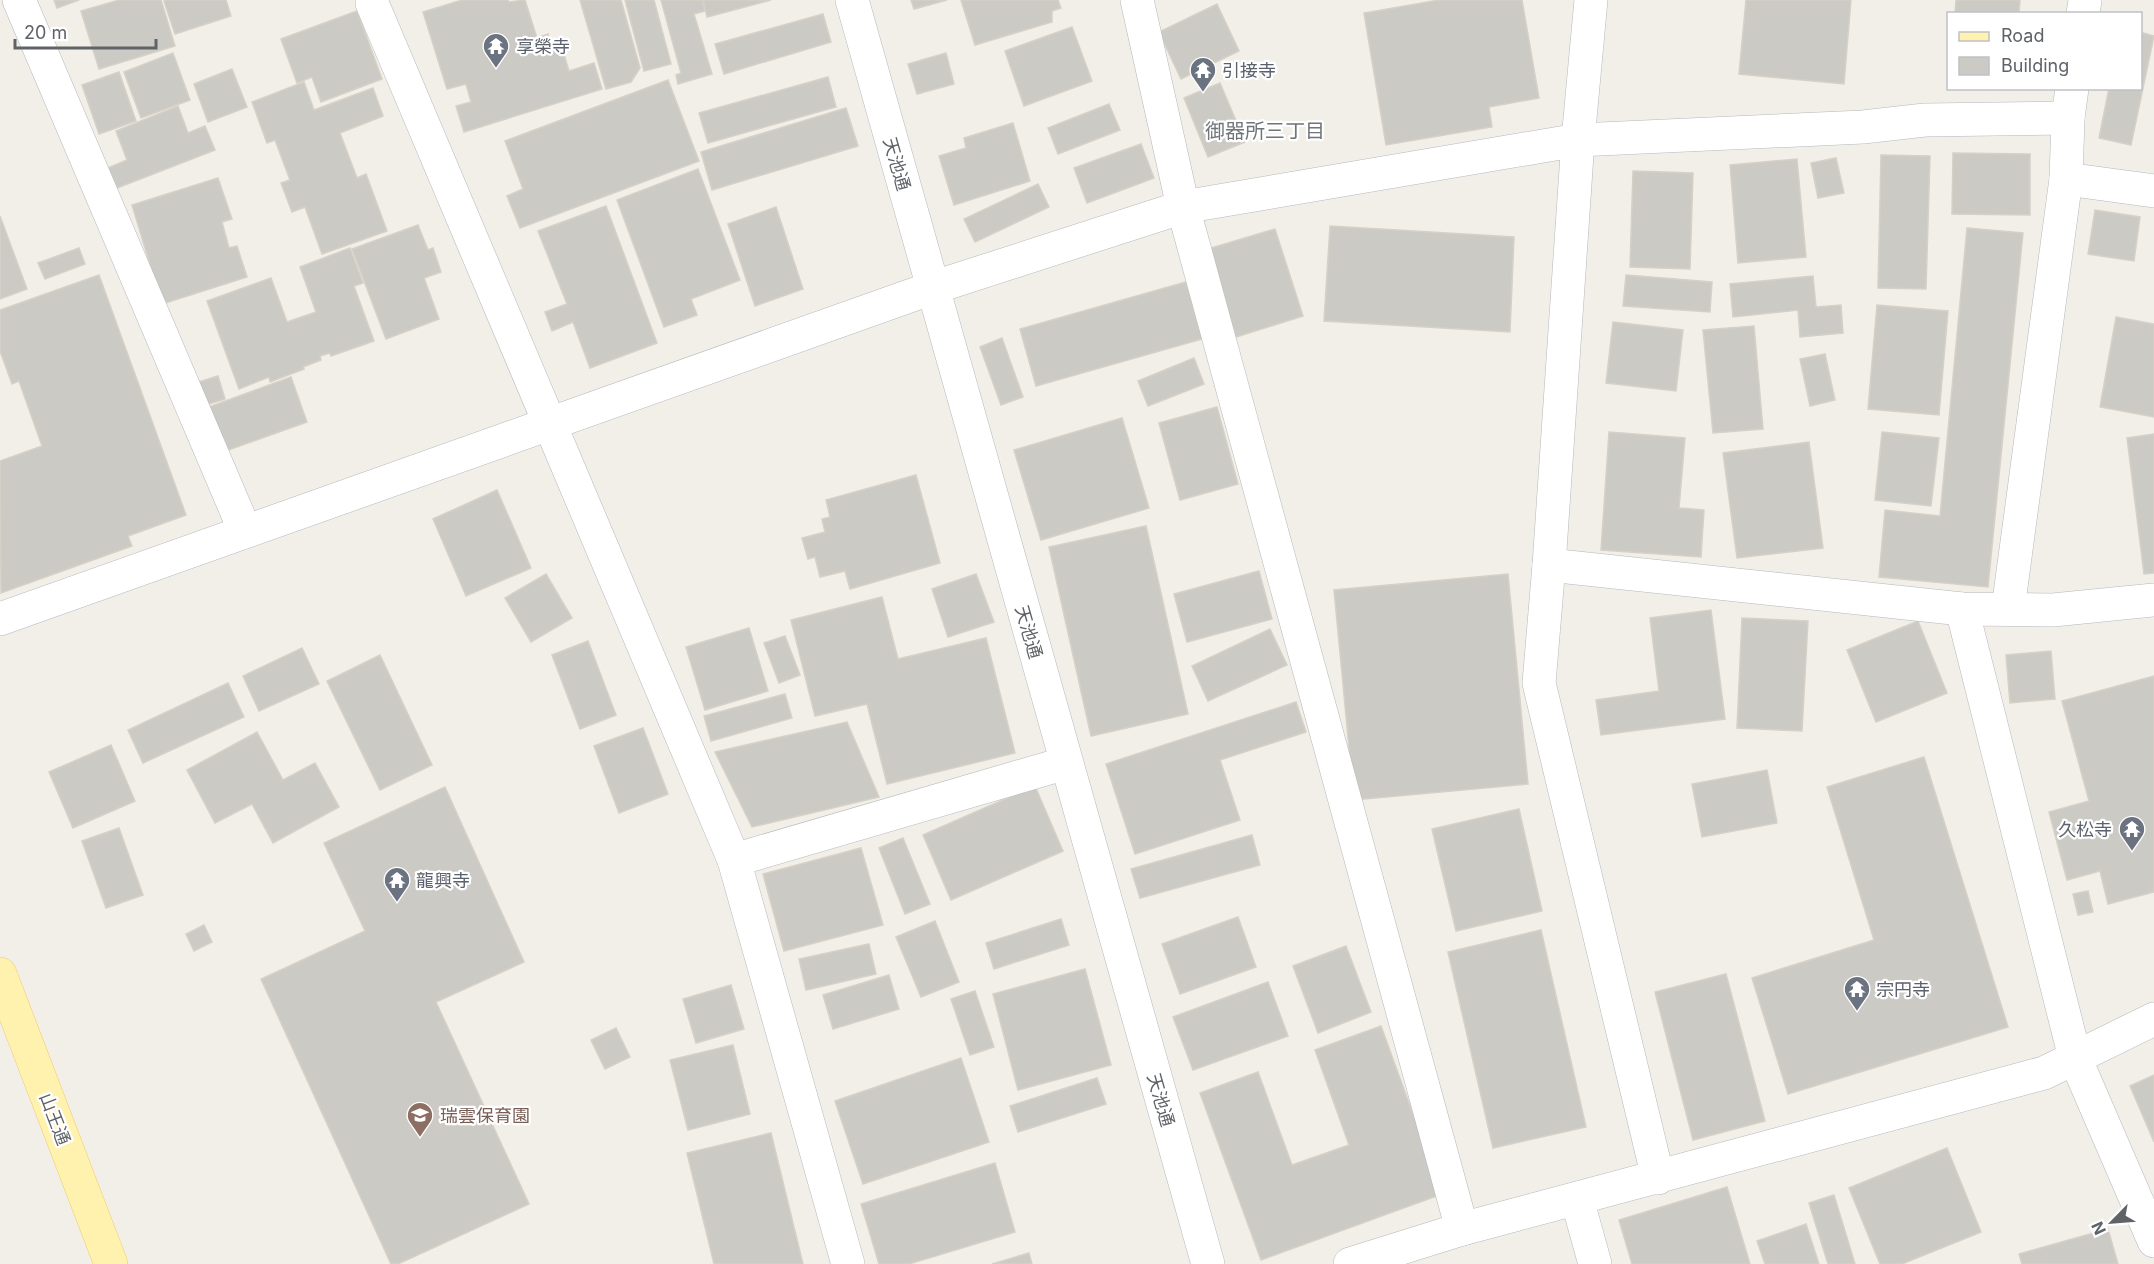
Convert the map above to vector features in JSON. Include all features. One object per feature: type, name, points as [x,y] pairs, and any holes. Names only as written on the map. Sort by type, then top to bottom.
[{"type":"main road","name":"山王通","points":[[0,974],[111,1264]]},
{"type":"street","points":[[19,0],[245,531]]},
{"type":"street","name":"天池通","points":[[852,0],[1208,1264]]},
{"type":"street","points":[[1137,0],[1183,207],[1462,1229]]},
{"type":"street","points":[[1591,0],[1578,140],[1539,683],[1658,1178]]},
{"type":"street","points":[[367,1],[550,423],[734,860],[848,1264]]},
{"type":"street","points":[[0,619],[932,288],[1183,207],[1578,140],[1863,127],[2070,103],[2066,179],[2008,609]]},
{"type":"street","points":[[2066,179],[2154,191]]},
{"type":"street","points":[[1549,565],[1962,609],[2053,610],[2154,600]]},
{"type":"street","points":[[1962,609],[2075,1058],[2154,1241]]},
{"type":"street","points":[[734,860],[1066,764]]},
{"type":"street","points":[[1350,1264],[1462,1229],[2044,1073],[2154,1019]]},
{"type":"street","points":[[1576,1199],[1594,1264]]},
{"type":"building","points":[[54,0],[79,0],[57,8]]},
{"type":"building","points":[[119,0],[161,0],[175,46],[99,69],[81,11]]},
{"type":"building","points":[[226,0],[231,16],[175,34],[164,1]]},
{"type":"building","points":[[462,0],[508,0],[509,2],[525,0],[537,38],[548,34],[550,41],[559,38],[569,71],[594,63],[602,89],[464,132],[456,106],[471,102],[466,84],[447,89],[423,12]]},
{"type":"building","points":[[580,0],[621,0],[640,68],[631,82],[606,89]]},
{"type":"building","points":[[625,0],[654,0],[671,64],[644,71]]},
{"type":"building","points":[[661,0],[702,0],[705,11],[694,14],[712,74],[678,84],[676,75],[681,73]]},
{"type":"building","points":[[703,0],[771,0],[707,17]]},
{"type":"building","points":[[911,0],[947,0],[914,9]]},
{"type":"building","points":[[961,0],[1058,0],[1061,8],[1052,11],[1052,22],[975,45]]},
{"type":"building","points":[[1439,0],[1522,0],[1539,98],[1489,107],[1492,127],[1386,145],[1364,13]]},
{"type":"building","points":[[1746,0],[1851,0],[1844,84],[1739,74]]},
{"type":"building","points":[[1956,0],[2020,0],[2019,12],[1955,12]]},
{"type":"building","points":[[1217,4],[1239,51],[1181,79],[1159,32]]},
{"type":"building","points":[[357,11],[382,79],[321,102],[312,77],[297,83],[281,39]]},
{"type":"building","points":[[823,14],[831,42],[724,74],[715,44]]},
{"type":"building","points":[[1072,27],[1092,81],[1024,106],[1005,51]]},
{"type":"building","points":[[2142,33],[2154,36],[2131,145],[2099,138],[2109,90],[2142,90]]},
{"type":"building","points":[[173,53],[190,100],[141,118],[124,72]]},
{"type":"building","points":[[946,53],[954,84],[917,94],[908,64]]},
{"type":"building","points":[[232,69],[247,107],[208,122],[194,84]]},
{"type":"building","points":[[119,72],[136,121],[99,134],[82,85]]},
{"type":"building","points":[[828,77],[836,107],[708,143],[699,113]]},
{"type":"building","points":[[668,80],[699,161],[520,228],[507,196],[523,189],[505,141]]},
{"type":"building","points":[[304,82],[314,110],[373,88],[383,116],[340,133],[357,178],[366,174],[387,231],[322,254],[305,207],[292,212],[281,183],[290,180],[275,140],[267,143],[252,102]]},
{"type":"building","points":[[1220,83],[1245,142],[1208,157],[1184,98]]},
{"type":"building","points":[[1109,104],[1120,130],[1058,154],[1048,128]]},
{"type":"building","points":[[178,106],[188,133],[205,126],[215,150],[117,188],[108,168],[127,160],[116,131]]},
{"type":"building","points":[[846,108],[858,146],[712,190],[701,152]]},
{"type":"building","points":[[1013,123],[1030,181],[954,205],[939,156],[966,148],[964,138]]},
{"type":"building","points":[[1141,144],[1154,178],[1087,203],[1074,168]]},
{"type":"building","points":[[1953,153],[2030,154],[2030,215],[1952,214]]},
{"type":"building","points":[[1881,155],[1930,156],[1926,289],[1878,288]]},
{"type":"building","points":[[1836,158],[1844,193],[1818,198],[1811,163]]},
{"type":"building","points":[[1797,159],[1806,257],[1738,263],[1730,165]]},
{"type":"building","points":[[698,169],[740,280],[691,299],[697,315],[664,327],[617,200]]},
{"type":"building","points":[[1633,171],[1693,173],[1690,269],[1630,267]]},
{"type":"building","points":[[218,178],[232,219],[222,222],[229,248],[237,246],[247,277],[162,304],[132,205]]},
{"type":"building","points":[[1038,184],[1049,207],[975,242],[964,219]]},
{"type":"building","points":[[606,206],[657,343],[590,368],[573,322],[552,331],[545,312],[567,304],[538,231]]},
{"type":"building","points":[[776,207],[803,289],[755,306],[728,224]]},
{"type":"building","points":[[2095,210],[2140,217],[2134,261],[2088,254]]},
{"type":"building","points":[[0,216],[27,289],[0,299]]},
{"type":"building","points":[[418,225],[428,250],[433,248],[441,272],[424,278],[439,319],[386,339],[352,249]]},
{"type":"building","points":[[1330,226],[1514,237],[1510,332],[1324,321]]},
{"type":"building","points":[[1967,228],[2023,233],[1988,587],[1879,577],[1885,510],[1940,516]]},
{"type":"building","points":[[1275,229],[1303,316],[1236,337],[1208,249]]},
{"type":"building","points":[[79,248],[85,264],[45,279],[38,263]]},
{"type":"building","points":[[350,248],[363,283],[354,286],[374,341],[331,356],[330,353],[320,356],[321,360],[303,367],[304,369],[270,382],[269,377],[239,389],[207,301],[271,278],[287,322],[316,312],[300,267]]},
{"type":"building","points":[[99,275],[186,515],[128,536],[132,546],[1,593],[0,461],[42,446],[19,381],[12,384],[0,351],[0,310]]},
{"type":"building","points":[[1626,275],[1712,282],[1710,312],[1623,306]]},
{"type":"building","points":[[1813,276],[1816,307],[1841,305],[1843,333],[1800,337],[1798,310],[1733,317],[1730,284]]},
{"type":"building","points":[[1186,282],[1202,339],[1036,386],[1020,329]]},
{"type":"building","points":[[1877,305],[1948,311],[1939,415],[1868,409]]},
{"type":"building","points":[[2116,317],[2154,324],[2154,417],[2100,407]]},
{"type":"building","points":[[1613,322],[1683,330],[1676,391],[1606,383]]},
{"type":"building","points":[[1754,326],[1763,429],[1713,433],[1703,330]]},
{"type":"building","points":[[1002,338],[1023,397],[1001,405],[980,347]]},
{"type":"building","points":[[1825,354],[1835,400],[1810,406],[1800,359]]},
{"type":"building","points":[[1194,358],[1204,384],[1148,406],[1138,381]]},
{"type":"building","points":[[218,376],[225,399],[196,408],[189,385]]},
{"type":"building","points":[[291,377],[307,422],[217,454],[201,410]]},
{"type":"building","points":[[1217,407],[1238,484],[1180,500],[1159,423]]},
{"type":"building","points":[[1122,418],[1149,508],[1041,540],[1014,450]]},
{"type":"building","points":[[1609,432],[1685,438],[1679,508],[1704,510],[1701,557],[1601,550]]},
{"type":"building","points":[[1882,432],[1939,438],[1931,506],[1875,500]]},
{"type":"building","points":[[2154,434],[2154,573],[2144,574],[2127,438]]},
{"type":"building","points":[[1809,442],[1823,548],[1737,558],[1723,453]]},
{"type":"building","points":[[916,475],[940,563],[850,589],[845,571],[820,577],[815,557],[808,559],[802,538],[825,532],[822,519],[830,517],[826,500]]},
{"type":"building","points":[[497,490],[531,568],[466,596],[433,519]]},
{"type":"building","points":[[1146,526],[1188,714],[1091,736],[1049,547]]},
{"type":"building","points":[[1259,571],[1272,619],[1187,642],[1174,594]]},
{"type":"building","points":[[546,574],[572,618],[531,642],[505,598]]},
{"type":"building","points":[[976,574],[994,622],[948,637],[932,589]]},
{"type":"building","points":[[1508,574],[1528,784],[1354,800],[1334,590]]},
{"type":"building","points":[[882,597],[898,659],[986,638],[1015,753],[887,784],[867,704],[815,716],[791,620]]},
{"type":"building","points":[[1711,610],[1725,719],[1601,735],[1596,700],[1659,691],[1650,618]]},
{"type":"building","points":[[1742,618],[1808,621],[1802,731],[1737,728]]},
{"type":"building","points":[[1918,621],[1947,693],[1876,722],[1847,650]]},
{"type":"building","points":[[749,628],[768,691],[705,710],[686,647]]},
{"type":"building","points":[[1270,629],[1287,665],[1208,701],[1192,666]]},
{"type":"building","points":[[785,636],[800,675],[779,683],[764,643]]},
{"type":"building","points":[[588,641],[616,715],[580,729],[552,655]]},
{"type":"building","points":[[302,648],[319,684],[259,711],[243,676]]},
{"type":"building","points":[[2051,651],[2055,699],[2010,703],[2006,655]]},
{"type":"building","points":[[380,655],[432,765],[380,790],[327,681]]},
{"type":"building","points":[[2154,676],[2154,892],[2108,904],[2100,871],[2067,880],[2049,812],[2089,801],[2062,701]]},
{"type":"building","points":[[228,683],[244,717],[143,763],[128,730]]},
{"type":"building","points":[[785,694],[792,718],[711,741],[704,716]]},
{"type":"building","points":[[1296,702],[1306,732],[1220,760],[1240,820],[1135,854],[1106,764]]},
{"type":"building","points":[[847,722],[879,797],[752,827],[715,752]]},
{"type":"building","points":[[643,728],[668,794],[619,813],[594,746]]},
{"type":"building","points":[[257,732],[283,780],[315,763],[339,807],[273,843],[252,804],[215,823],[187,770]]},
{"type":"building","points":[[111,745],[135,801],[73,828],[49,772]]},
{"type":"building","points":[[1924,757],[2008,1027],[1788,1094],[1752,978],[1874,940],[1827,787]]},
{"type":"building","points":[[1767,770],[1777,823],[1702,837],[1692,784]]},
{"type":"building","points":[[1035,786],[1063,851],[951,900],[923,835]]},
{"type":"building","points":[[445,787],[524,962],[436,1002],[529,1204],[398,1264],[391,1264],[261,979],[365,931],[324,843]]},
{"type":"building","points":[[1519,809],[1542,911],[1456,931],[1432,829]]},
{"type":"building","points":[[119,828],[143,895],[106,908],[82,841]]},
{"type":"building","points":[[1252,835],[1260,865],[1140,898],[1131,869]]},
{"type":"building","points":[[903,838],[930,904],[905,914],[879,848]]},
{"type":"building","points":[[861,848],[883,925],[784,951],[763,874]]},
{"type":"building","points":[[2088,891],[2093,912],[2078,915],[2073,894]]},
{"type":"building","points":[[1238,917],[1256,967],[1180,994],[1162,944]]},
{"type":"building","points":[[1061,919],[1069,945],[994,969],[986,943]]},
{"type":"building","points":[[935,921],[959,982],[921,997],[896,937]]},
{"type":"building","points":[[204,925],[212,942],[194,951],[186,934]]},
{"type":"building","points":[[1541,930],[1586,1127],[1493,1148],[1448,952]]},
{"type":"building","points":[[869,944],[876,974],[806,990],[799,959]]},
{"type":"building","points":[[1346,946],[1371,1012],[1318,1033],[1293,966]]},
{"type":"building","points":[[1085,969],[1111,1065],[1018,1090],[993,994]]},
{"type":"building","points":[[1726,974],[1765,1121],[1693,1140],[1655,992]]},
{"type":"building","points":[[889,975],[899,1009],[833,1029],[823,995]]},
{"type":"building","points":[[1268,982],[1288,1036],[1193,1070],[1173,1017]]},
{"type":"building","points":[[731,985],[744,1029],[696,1043],[683,999]]},
{"type":"building","points":[[975,991],[994,1047],[970,1055],[951,999]]},
{"type":"building","points":[[1381,1026],[1442,1194],[1261,1260],[1200,1093],[1258,1072],[1292,1165],[1349,1145],[1315,1050]]},
{"type":"building","points":[[616,1028],[630,1057],[605,1069],[591,1040]]},
{"type":"building","points":[[733,1045],[750,1114],[688,1130],[670,1060]]},
{"type":"building","points":[[961,1058],[989,1142],[863,1184],[835,1101]]},
{"type":"building","points":[[2154,1075],[2154,1142],[2130,1086]]},
{"type":"building","points":[[1097,1078],[1106,1104],[1018,1132],[1010,1106]]},
{"type":"building","points":[[771,1133],[803,1264],[714,1264],[687,1153]]},
{"type":"building","points":[[1947,1148],[1981,1232],[1902,1264],[1880,1264],[1849,1188]]},
{"type":"building","points":[[995,1163],[1015,1232],[909,1264],[879,1264],[861,1204]]},
{"type":"building","points":[[1727,1187],[1750,1264],[1632,1264],[1619,1220]]},
{"type":"building","points":[[1834,1195],[1855,1264],[1828,1264],[1809,1203]]},
{"type":"building","points":[[1806,1224],[1819,1264],[1765,1264],[1757,1241]]},
{"type":"building","points":[[2108,1229],[2118,1264],[2022,1264],[2019,1254]]},
{"type":"building","points":[[1029,1253],[1032,1264],[992,1264]]},
{"type":"place","name":"享榮寺","points":[[496,69]]},
{"type":"place","name":"引接寺","points":[[1203,93]]},
{"type":"place","name":"久松寺","points":[[2132,852]]},
{"type":"place","name":"龍興寺","points":[[397,903]]},
{"type":"place","name":"宗円寺","points":[[1857,1012]]},
{"type":"place","name":"瑞雲保育園","points":[[420,1138]]},
{"type":"district","name":"御器所三丁目","points":[[1265,131]]}]
